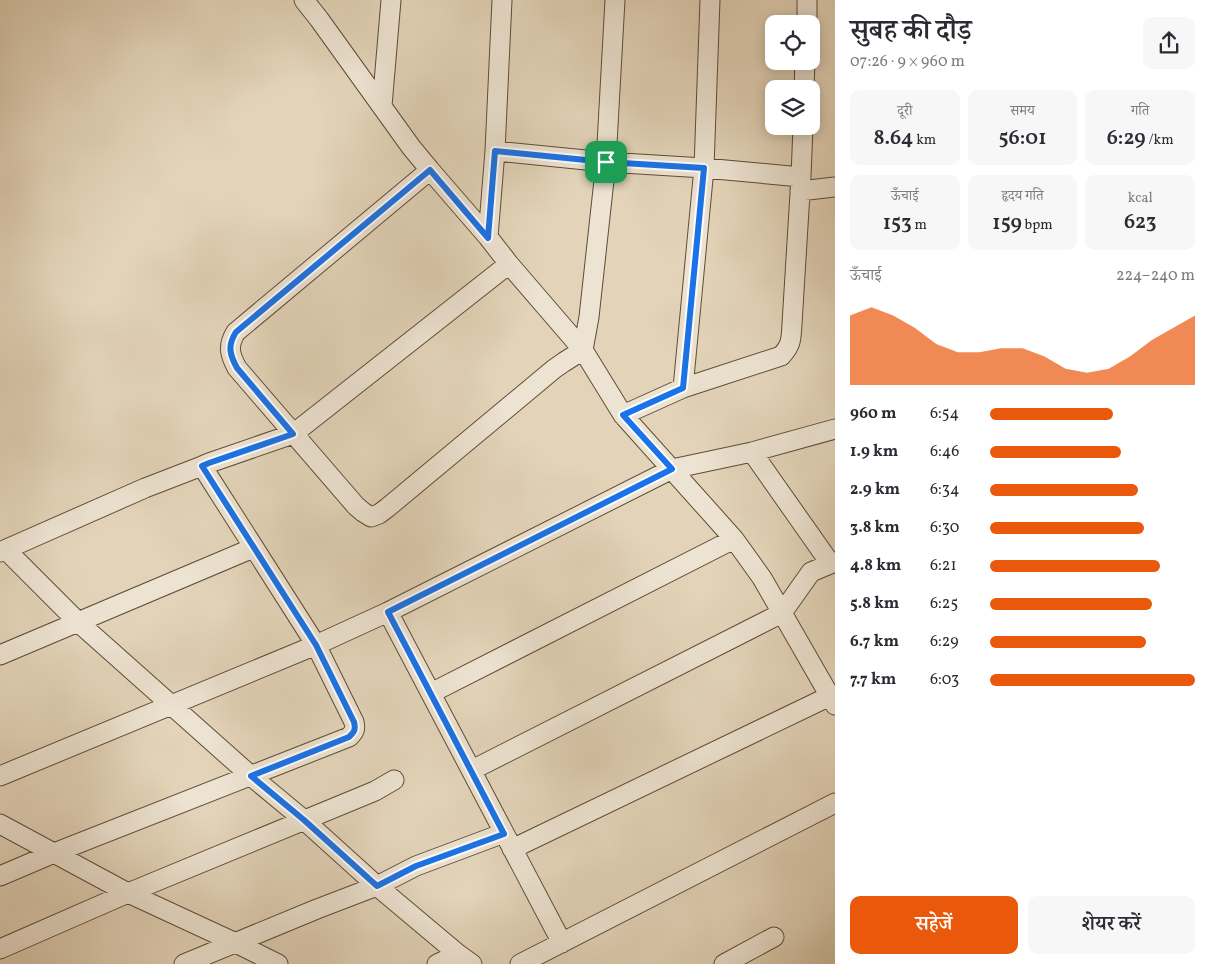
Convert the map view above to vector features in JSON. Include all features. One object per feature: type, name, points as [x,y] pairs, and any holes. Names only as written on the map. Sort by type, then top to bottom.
[{"type":"street","points":[[382,106],[391,0]]},
{"type":"street","points":[[488,238],[495,151],[502,0]]},
{"type":"street","points":[[430,170],[236,332],[232,338],[230,348],[231,357],[237,368],[356,506],[371,517],[387,508],[564,362],[583,350],[589,318],[606,162],[615,0]]},
{"type":"street","points":[[683,388],[704,168],[710,0]]},
{"type":"street","points":[[806,15],[807,0]]},
{"type":"street","points":[[184,964],[377,886],[416,866],[508,841],[833,701],[762,578],[734,539],[623,415],[583,350],[430,170],[308,2]]},
{"type":"street","points":[[623,415],[683,388],[781,356],[788,349],[792,324],[803,135]]},
{"type":"street","points":[[495,151],[606,162],[704,168],[801,184],[835,187]]},
{"type":"street","points":[[465,959],[377,886],[304,820],[251,776],[78,622],[3,551],[145,488],[209,463],[293,434],[509,264]]},
{"type":"street","points":[[0,776],[316,645],[388,612],[672,469],[752,452],[835,429]]},
{"type":"street","points":[[472,770],[782,613],[811,572],[832,563],[752,452]]},
{"type":"street","points":[[0,876],[349,737],[354,733],[354,722],[316,645],[202,466]]},
{"type":"street","points":[[431,693],[734,539]]},
{"type":"street","points":[[0,655],[253,548]]},
{"type":"street","points":[[388,612],[562,943]]},
{"type":"street","points":[[0,949],[375,791],[394,780]]},
{"type":"street","points":[[520,964],[835,803]]},
{"type":"street","points":[[0,824],[128,894],[278,964]]},
{"type":"street","points":[[724,964],[774,937]]},
{"type":"street","points":[[437,964],[465,959]]},
{"type":"route","points":[[495,151],[606,162],[704,168],[683,388],[623,415],[672,469],[388,612],[504,834],[416,866],[377,886],[304,820],[251,776],[349,737],[354,733],[355,728],[354,722],[316,645],[202,466],[293,434],[237,368],[231,357],[232,338],[236,332],[430,170],[488,238],[495,151]]}]
